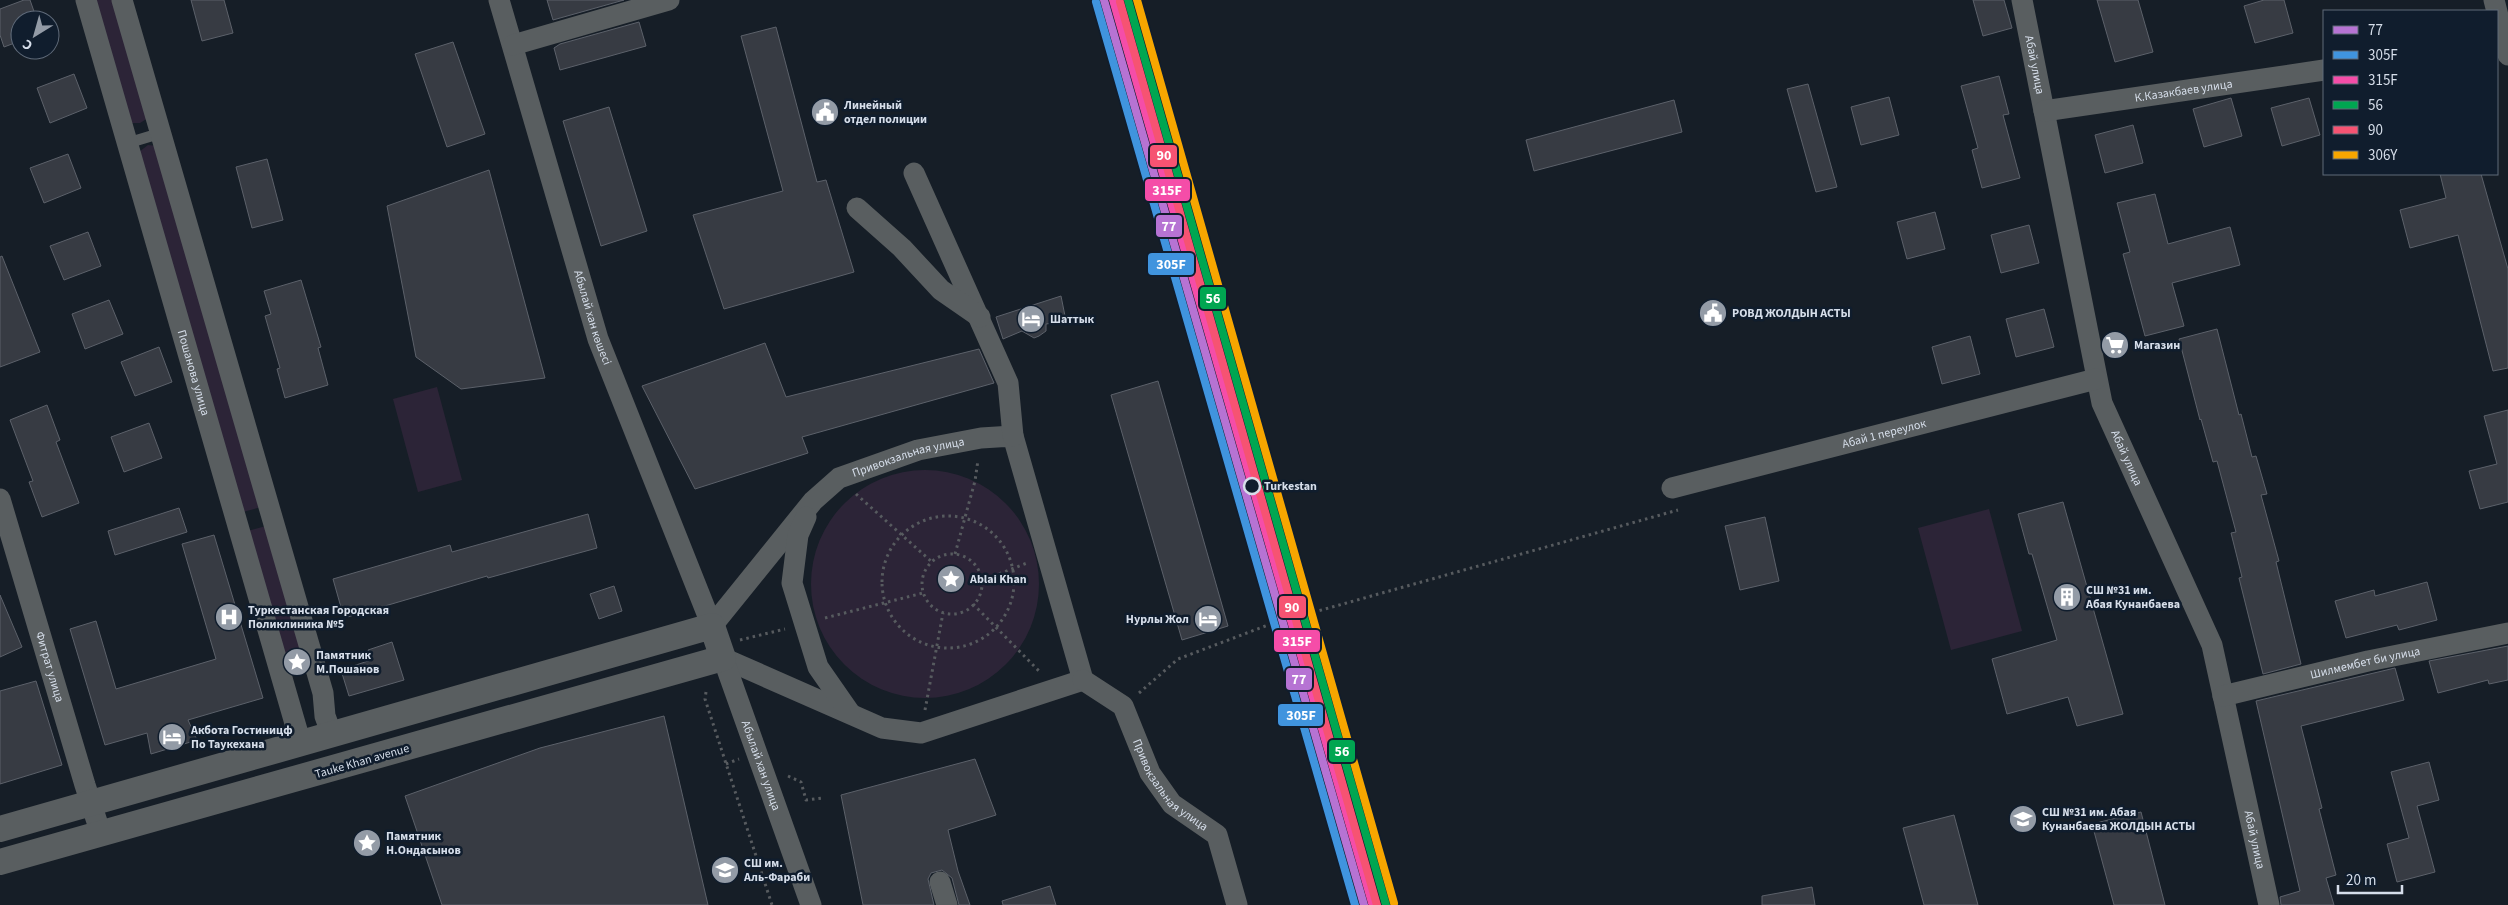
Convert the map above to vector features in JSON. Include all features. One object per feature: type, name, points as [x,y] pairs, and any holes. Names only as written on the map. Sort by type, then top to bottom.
[{"type":"street","name":"Пошанова улица","points":[[86,0],[301,744]]},
{"type":"street","points":[[122,0],[323,693],[325,716],[332,735]]},
{"type":"street","name":"Абылай хан көшесі","points":[[499,0],[598,340],[712,626]]},
{"type":"street","points":[[512,45],[670,0]]},
{"type":"street","name":"Абай улица","points":[[2022,0],[2102,402],[2212,645],[2269,905]]},
{"type":"street","points":[[2498,16],[2508,56]]},
{"type":"street","name":"К.Казакбаев улица","points":[[2044,111],[2323,70]]},
{"type":"street","points":[[914,173],[1008,383],[1013,436],[1083,680],[1123,706]]},
{"type":"street","points":[[857,208],[902,248],[941,290],[980,317]]},
{"type":"street","name":"Абай 1 переулок","points":[[1672,488],[2096,379]]},
{"type":"street","name":"Привокзальная улица","points":[[712,626],[813,501],[839,478],[918,450],[981,438],[1013,436]]},
{"type":"street","name":"Фитрат улица","points":[[0,499],[6,544],[101,834]]},
{"type":"street","name":"Привокзальная улица","points":[[813,501],[798,535],[792,583],[818,667],[850,714]]},
{"type":"street","points":[[0,829],[712,626]]},
{"type":"street","name":"Абылай хан улица","points":[[712,626],[811,905]]},
{"type":"street","name":"Шилмембет би улица","points":[[2223,696],[2368,661],[2508,634]]},
{"type":"street","points":[[723,658],[882,728],[921,733],[1083,680]]},
{"type":"street","name":"Tauke Khan avenue","points":[[0,862],[723,658]]},
{"type":"street","name":"Привокзальная улица","points":[[1123,706],[1150,773],[1172,804],[1217,835],[1238,905]]},
{"type":"street","points":[[940,882],[946,905]]},
{"type":"lane","points":[[128,143],[161,132]]},
{"type":"path","points":[[955,554],[975,482],[981,438]]},
{"type":"path","points":[[839,478],[932,562]]},
{"type":"path","points":[[1123,706],[1178,659],[1268,624],[1688,508]]},
{"type":"path","points":[[942,516],[965,518],[992,532],[1006,549],[1015,580],[1012,603],[996,628],[975,643],[958,648],[937,647],[925,644],[905,633],[891,615],[885,603],[882,585],[883,570],[888,555],[902,535],[924,520],[942,516]]},
{"type":"path","points":[[955,554],[973,563],[981,581],[981,591],[973,604],[962,612],[943,612],[927,602],[923,593],[924,573],[932,562],[945,555],[955,554]]},
{"type":"path","points":[[981,581],[1033,560]]},
{"type":"path","points":[[973,604],[1057,689]]},
{"type":"path","points":[[921,733],[943,612]]},
{"type":"path","points":[[706,692],[705,699],[772,905]]},
{"type":"shaded area","points":[[95,0],[114,0],[148,118],[140,123],[130,123]]},
{"type":"shaded area","points":[[148,145],[157,146],[261,507],[243,512],[139,152]]},
{"type":"shaded area","points":[[437,387],[462,480],[418,492],[393,399]]},
{"type":"shaded area","points":[[914,470],[936,470],[958,475],[979,483],[1006,503],[1026,530],[1037,562],[1039,584],[1037,606],[1026,638],[1006,665],[979,685],[958,693],[936,698],[914,698],[892,693],[871,685],[844,665],[824,638],[816,617],[811,595],[811,573],[816,551],[824,530],[844,503],[871,483],[892,475]]},
{"type":"shaded area","points":[[1989,509],[2022,631],[1951,650],[1918,528]]},
{"type":"shaded area","points":[[266,526],[302,650],[284,655],[247,531]]},
{"type":"building","points":[[24,0],[30,0],[34,10],[10,10],[10,45],[4,47],[0,35],[0,9]]},
{"type":"building","points":[[191,0],[224,0],[233,33],[202,41]]},
{"type":"building","points":[[547,0],[624,0],[553,20]]},
{"type":"building","points":[[1973,0],[2004,0],[2012,28],[1983,36]]},
{"type":"building","points":[[2097,0],[2138,0],[2153,52],[2115,62]]},
{"type":"building","points":[[2264,0],[2284,0],[2293,33],[2255,43],[2244,6]]},
{"type":"building","points":[[639,22],[646,46],[560,70],[554,48],[560,44]]},
{"type":"building","points":[[776,27],[817,182],[826,180],[854,272],[724,309],[693,215],[783,191],[741,36]]},
{"type":"building","points":[[453,42],[485,134],[447,147],[415,54]]},
{"type":"building","points":[[74,74],[87,108],[50,123],[37,88]]},
{"type":"building","points":[[1999,76],[2009,114],[2003,115],[2020,178],[1982,188],[1972,150],[1978,148],[1961,86]]},
{"type":"building","points":[[1808,84],[1837,187],[1816,192],[1787,89]]},
{"type":"building","points":[[1889,97],[1899,135],[1861,145],[1851,107]]},
{"type":"building","points":[[2231,98],[2242,136],[2204,147],[2193,109]]},
{"type":"building","points":[[2309,98],[2320,135],[2282,146],[2271,108]]},
{"type":"building","points":[[1674,100],[1682,132],[1534,171],[1526,140]]},
{"type":"building","points":[[609,107],[647,231],[601,246],[563,121]]},
{"type":"building","points":[[2133,125],[2143,163],[2105,173],[2095,135]]},
{"type":"building","points":[[68,154],[81,188],[44,203],[30,168]]},
{"type":"building","points":[[267,159],[283,220],[252,228],[236,167]]},
{"type":"building","points":[[489,170],[545,378],[461,389],[416,357],[387,206]]},
{"type":"building","points":[[2440,175],[2481,175],[2508,269],[2508,368],[2493,371],[2458,235],[2410,248],[2400,210],[2446,198]]},
{"type":"building","points":[[2155,194],[2168,244],[2230,227],[2240,265],[2172,283],[2184,326],[2145,336],[2123,254],[2130,252],[2117,203]]},
{"type":"building","points":[[1935,212],[1945,249],[1907,259],[1897,222]]},
{"type":"building","points":[[2029,225],[2039,263],[2001,273],[1991,235]]},
{"type":"building","points":[[88,232],[101,266],[64,280],[50,246]]},
{"type":"building","points":[[2,256],[40,352],[0,367],[0,257]]},
{"type":"building","points":[[301,280],[321,347],[318,348],[328,385],[285,398],[277,369],[280,368],[265,316],[271,314],[264,291]]},
{"type":"building","name":"Шаттык","points":[[1061,296],[1066,321],[1046,324],[1046,331],[1034,338],[1022,331],[1003,339],[996,317]]},
{"type":"building","points":[[109,300],[123,334],[85,349],[72,314]]},
{"type":"building","points":[[2044,309],[2054,347],[2016,357],[2006,319]]},
{"type":"building","points":[[2217,329],[2239,415],[2241,414],[2252,457],[2256,456],[2267,494],[2261,495],[2279,561],[2276,562],[2301,664],[2263,674],[2239,578],[2242,577],[2231,533],[2236,532],[2217,461],[2213,462],[2200,420],[2179,339]]},
{"type":"building","points":[[1970,336],[1980,374],[1942,384],[1932,347]]},
{"type":"building","points":[[765,343],[786,397],[979,349],[994,383],[802,437],[808,453],[695,489],[642,386]]},
{"type":"building","points":[[159,347],[172,382],[135,396],[121,362]]},
{"type":"building","points":[[1158,381],[1228,626],[1182,640],[1111,395]]},
{"type":"building","points":[[47,405],[60,440],[56,442],[79,503],[42,517],[29,482],[33,481],[10,420]]},
{"type":"building","points":[[2508,410],[2508,502],[2480,509],[2469,471],[2497,464],[2484,416]]},
{"type":"building","points":[[149,423],[162,458],[124,472],[111,437]]},
{"type":"building","name":"СШ №31 им. Абая Кунанбаева","points":[[2063,502],[2123,714],[2077,726],[2068,697],[2007,714],[1992,659],[2057,640],[2032,554],[2029,554],[2018,514]]},
{"type":"building","points":[[179,508],[187,532],[115,555],[108,531]]},
{"type":"building","points":[[588,514],[597,548],[488,578],[487,576],[344,618],[333,579],[450,545],[452,552]]},
{"type":"building","points":[[1765,517],[1779,581],[1740,590],[1725,526]]},
{"type":"building","points":[[214,535],[263,698],[188,720],[197,740],[151,754],[147,733],[105,745],[70,629],[96,621],[116,689],[216,659],[182,544]]},
{"type":"building","points":[[2427,582],[2437,620],[2399,630],[2397,625],[2346,638],[2335,601],[2374,590],[2375,596]]},
{"type":"building","points":[[614,586],[622,611],[599,619],[590,594]]},
{"type":"building","points":[[0,595],[22,647],[0,657]]},
{"type":"building","points":[[392,642],[404,680],[349,696],[341,670],[371,660],[368,650]]},
{"type":"building","points":[[2508,646],[2508,680],[2489,684],[2488,680],[2438,693],[2429,661]]},
{"type":"building","points":[[2395,668],[2404,700],[2301,726],[2322,808],[2319,809],[2336,875],[2326,878],[2334,905],[2281,905],[2280,897],[2300,891],[2256,701]]},
{"type":"building","points":[[36,681],[62,765],[0,784],[0,691]]},
{"type":"building","points":[[664,716],[708,905],[442,905],[405,796],[540,748]]},
{"type":"building","points":[[975,759],[996,815],[948,830],[958,871],[970,905],[959,905],[952,878],[942,870],[931,873],[928,879],[934,905],[863,905],[841,795]]},
{"type":"building","points":[[2429,762],[2439,800],[2417,806],[2435,872],[2397,882],[2387,844],[2409,838],[2391,772]]},
{"type":"building","points":[[2141,812],[2165,905],[2114,905],[2092,824]]},
{"type":"building","points":[[1954,815],[1978,905],[1924,905],[1903,828]]},
{"type":"building","points":[[1050,886],[1056,905],[1003,905],[1002,901]]},
{"type":"building","points":[[1812,887],[1815,905],[1762,905],[1762,896]]},
{"type":"transit line","name":"77","points":[[1104,0],[1364,905]]},
{"type":"transit line","name":"315F","points":[[1113,0],[1372,903]]},
{"type":"transit line","name":"56","points":[[1128,0],[1386,905]]},
{"type":"transit line","name":"306Y","points":[[1137,0],[1394,903]]},
{"type":"transit line","name":"305F","points":[[1096,2],[1355,905]]},
{"type":"transit line","name":"90","points":[[1120,2],[1377,905]]},
{"type":"place","name":"Линейный отдел полиции","points":[[825,112]]},
{"type":"place","name":"РОВД ЖОЛДЫН АСТЫ","points":[[1713,313]]},
{"type":"place","name":"Шаттык","points":[[1031,319]]},
{"type":"place","name":"Магазин","points":[[2115,345]]},
{"type":"place","name":"Turkestan","points":[[1252,486]]},
{"type":"place","name":"Ablai Khan","points":[[951,579]]},
{"type":"place","name":"СШ №31 им. Абая Кунанбаева","points":[[2067,597]]},
{"type":"place","name":"Туркестанская Городская Поликлиника №5","points":[[229,617]]},
{"type":"place","name":"Нурлы Жол","points":[[1208,619]]},
{"type":"place","name":"Памятник М.Пошанов","points":[[297,662]]},
{"type":"place","name":"Акбота Гостиницф По Таукехана","points":[[172,737]]},
{"type":"place","name":"СШ №31 им. Абая Кунанбаева ЖОЛДЫН АСТЫ","points":[[2023,819]]},
{"type":"place","name":"Памятник Н.Ондасынов","points":[[367,843]]},
{"type":"place","name":"СШ им. Аль-Фараби","points":[[725,870]]}]
